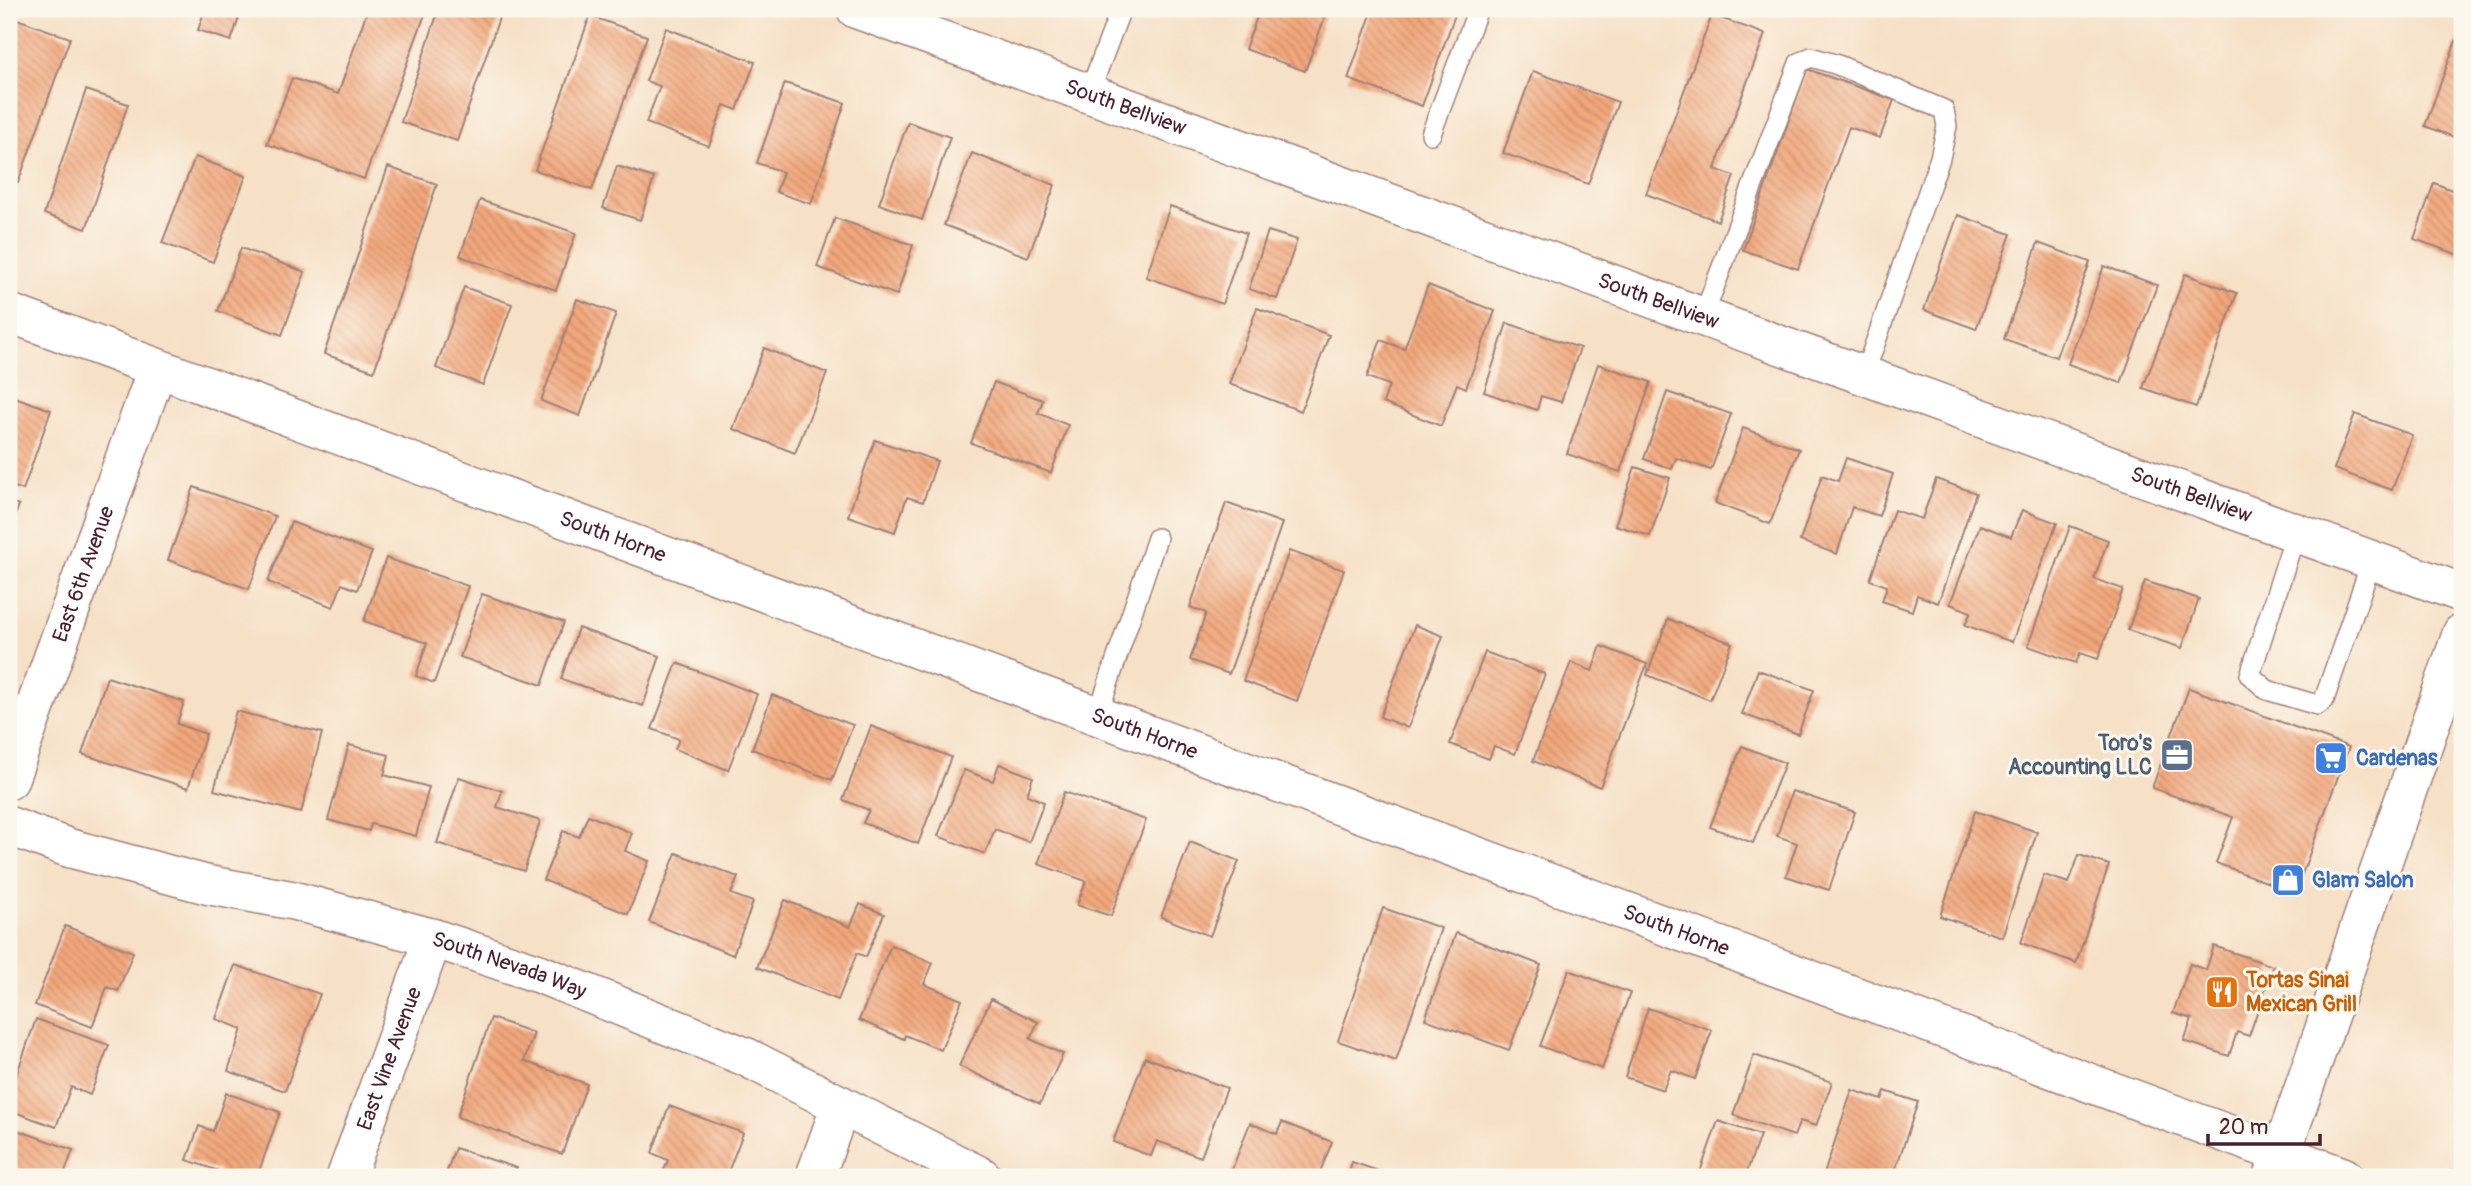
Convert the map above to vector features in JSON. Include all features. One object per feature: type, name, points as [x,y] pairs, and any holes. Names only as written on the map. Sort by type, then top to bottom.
[{"type":"street","name":"South Bellview","points":[[856,9],[2462,593]]},
{"type":"street","name":"South Horne","points":[[9,313],[1097,717],[2278,1166],[2344,1177]]},
{"type":"street","name":"East 6th Avenue","points":[[9,780],[157,369]]},
{"type":"street","points":[[2278,1166],[2462,633]]},
{"type":"street","name":"South Nevada Way","points":[[9,826],[69,848],[208,885],[291,900],[432,939],[540,974],[747,1057],[911,1144],[982,1177]]},
{"type":"street","name":"East Vine Avenue","points":[[346,1177],[432,939]]},
{"type":"street","points":[[816,1177],[841,1105]]},
{"type":"lane","points":[[1089,93],[1121,9]]},
{"type":"lane","points":[[1431,134],[1478,9]]},
{"type":"lane","points":[[1703,317],[1800,63],[1811,57],[1838,65],[1944,110],[1947,126],[1940,158],[1864,375]]},
{"type":"lane","points":[[2295,532],[2250,675],[2267,690],[2316,705],[2325,700],[2372,560]]},
{"type":"lane","points":[[1097,717],[1157,538]]},
{"type":"building","points":[[205,9],[242,9],[231,41],[198,30]]},
{"type":"building","points":[[362,9],[427,9],[364,179],[267,144],[292,78],[338,94],[367,11]]},
{"type":"building","points":[[439,9],[502,9],[457,141],[401,122]]},
{"type":"building","points":[[1260,9],[1301,9],[1325,17],[1305,71],[1245,49]]},
{"type":"building","points":[[1373,9],[1457,9],[1422,106],[1348,79]]},
{"type":"building","points":[[1712,15],[1765,34],[1715,169],[1734,176],[1718,221],[1646,194]]},
{"type":"building","points":[[590,16],[647,36],[592,190],[535,170]]},
{"type":"building","points":[[17,19],[70,38],[18,183],[9,180],[9,43]]},
{"type":"building","points":[[666,28],[755,62],[737,110],[724,105],[709,146],[646,123],[660,86],[646,81]]},
{"type":"building","points":[[2456,41],[2462,44],[2462,140],[2425,126]]},
{"type":"building","points":[[1807,69],[1894,100],[1880,138],[1849,127],[1798,269],[1743,250]]},
{"type":"building","points":[[1533,71],[1618,102],[1588,184],[1503,153]]},
{"type":"building","points":[[785,83],[845,103],[811,204],[776,192],[783,172],[757,163]]},
{"type":"building","points":[[86,90],[128,104],[86,229],[44,214]]},
{"type":"building","points":[[908,122],[950,137],[922,220],[879,204]]},
{"type":"building","points":[[972,153],[1055,185],[1028,257],[944,225]]},
{"type":"building","points":[[195,157],[246,176],[213,262],[162,243]]},
{"type":"building","points":[[617,166],[654,178],[640,220],[603,208]]},
{"type":"building","points":[[388,167],[437,184],[374,371],[324,354]]},
{"type":"building","points":[[2434,183],[2462,194],[2462,247],[2459,255],[2414,239]]},
{"type":"building","points":[[480,200],[576,233],[556,290],[460,256]]},
{"type":"building","points":[[1170,206],[1246,233],[1222,304],[1146,277]]},
{"type":"building","points":[[1958,215],[2011,234],[1976,329],[1924,310]]},
{"type":"building","points":[[835,218],[913,245],[897,295],[817,267]]},
{"type":"building","points":[[1268,231],[1297,240],[1277,299],[1249,289]]},
{"type":"building","points":[[2038,243],[2090,262],[2056,357],[2004,339]]},
{"type":"building","points":[[241,248],[305,272],[282,335],[218,311]]},
{"type":"building","points":[[2104,266],[2157,285],[2121,383],[2068,364]]},
{"type":"building","points":[[2185,274],[2237,293],[2196,407],[2143,388]]},
{"type":"building","points":[[1428,285],[1495,311],[1466,388],[1457,384],[1441,426],[1383,403],[1389,385],[1367,377],[1381,340],[1404,349]]},
{"type":"building","points":[[464,287],[512,304],[483,385],[436,368]]},
{"type":"building","points":[[577,299],[616,313],[580,416],[541,401]]},
{"type":"building","points":[[1257,308],[1329,335],[1301,411],[1229,384]]},
{"type":"building","points":[[1507,323],[1580,348],[1561,402],[1541,396],[1537,410],[1484,392]]},
{"type":"building","points":[[764,348],[827,373],[795,453],[733,429]]},
{"type":"building","points":[[1598,364],[1651,382],[1620,472],[1567,454]]},
{"type":"building","points":[[994,382],[1043,400],[1038,413],[1068,425],[1051,473],[971,443]]},
{"type":"building","points":[[1667,392],[1731,414],[1711,470],[1676,458],[1672,469],[1644,459]]},
{"type":"building","points":[[9,395],[51,410],[23,490],[9,485]]},
{"type":"building","points":[[2355,414],[2412,435],[2392,490],[2334,469]]},
{"type":"building","points":[[1743,428],[1799,449],[1770,524],[1715,503]]},
{"type":"building","points":[[875,440],[937,461],[923,502],[907,497],[895,532],[848,516]]},
{"type":"building","points":[[1846,458],[1893,474],[1879,516],[1852,507],[1837,554],[1800,541],[1822,475],[1838,481]]},
{"type":"building","points":[[1635,467],[1670,478],[1650,536],[1615,525]]},
{"type":"building","points":[[1936,479],[1976,493],[1938,603],[1917,595],[1912,611],[1882,601],[1887,586],[1870,580],[1894,510],[1922,519]]},
{"type":"building","points":[[194,487],[275,516],[249,589],[168,560]]},
{"type":"building","points":[[9,502],[19,505],[9,532]]},
{"type":"building","points":[[1226,503],[1282,523],[1229,674],[1190,660],[1206,613],[1190,607]]},
{"type":"building","points":[[2022,510],[2057,523],[2012,642],[1965,625],[1971,612],[1950,604],[1980,525],[2011,537]]},
{"type":"building","points":[[291,522],[372,552],[357,590],[342,584],[333,607],[268,582]]},
{"type":"building","points":[[2070,526],[2108,540],[2094,579],[2123,589],[2098,659],[2080,653],[2076,663],[2028,646]]},
{"type":"building","points":[[1289,551],[1344,570],[1297,701],[1243,681]]},
{"type":"building","points":[[386,558],[468,586],[434,683],[416,676],[427,643],[364,621]]},
{"type":"building","points":[[2145,581],[2199,599],[2182,648],[2128,630]]},
{"type":"building","points":[[482,594],[564,622],[542,685],[460,657]]},
{"type":"building","points":[[1668,619],[1732,643],[1710,700],[1647,675]]},
{"type":"building","points":[[1415,625],[1443,636],[1408,728],[1380,717]]},
{"type":"building","points":[[578,628],[660,656],[643,706],[561,679]]},
{"type":"building","points":[[1601,646],[1647,664],[1600,787],[1533,761],[1571,662],[1592,671]]},
{"type":"building","points":[[1485,652],[1545,674],[1515,754],[1494,746],[1489,759],[1450,744]]},
{"type":"building","points":[[677,663],[757,694],[728,770],[675,749],[679,739],[652,729]]},
{"type":"building","points":[[1758,670],[1814,690],[1798,734],[1742,714]]},
{"type":"building","points":[[107,677],[184,702],[177,724],[206,734],[188,788],[82,754]]},
{"type":"building","points":[[2189,688],[2349,747],[2295,893],[2216,863],[2233,817],[2152,788]]},
{"type":"building","points":[[772,695],[853,725],[832,780],[752,749]]},
{"type":"building","points":[[236,711],[322,733],[301,813],[214,790]]},
{"type":"building","points":[[871,726],[951,757],[918,844],[863,823],[869,810],[843,800]]},
{"type":"building","points":[[349,745],[389,755],[384,775],[429,787],[416,836],[371,824],[369,831],[328,820]]},
{"type":"building","points":[[1742,746],[1785,763],[1753,843],[1710,827]]},
{"type":"building","points":[[999,764],[1033,777],[1027,795],[1044,802],[1029,842],[995,829],[985,854],[938,836],[964,770],[993,781]]},
{"type":"building","points":[[459,777],[502,791],[497,807],[540,821],[524,871],[437,843]]},
{"type":"building","points":[[1792,791],[1855,812],[1829,890],[1786,876],[1797,843],[1777,836]]},
{"type":"building","points":[[1064,792],[1146,820],[1111,916],[1077,905],[1086,881],[1038,864]]},
{"type":"building","points":[[1975,811],[2037,832],[2002,937],[1940,916]]},
{"type":"building","points":[[588,815],[632,833],[625,851],[649,861],[628,914],[543,880],[563,831],[579,837]]},
{"type":"building","points":[[1190,842],[1239,861],[1210,936],[1161,917]]},
{"type":"building","points":[[676,853],[738,877],[731,894],[753,902],[733,955],[649,922]]},
{"type":"building","points":[[2079,855],[2109,865],[2076,963],[2021,943],[2044,875],[2069,883]]},
{"type":"building","points":[[785,900],[850,927],[860,904],[884,914],[866,957],[857,953],[838,1000],[757,967]]},
{"type":"building","points":[[1383,908],[1441,928],[1396,1061],[1338,1041]]},
{"type":"building","points":[[65,926],[133,952],[118,991],[107,987],[92,1027],[35,1005]]},
{"type":"building","points":[[1456,933],[1541,965],[1509,1050],[1425,1019]]},
{"type":"building","points":[[891,945],[933,963],[924,984],[962,1000],[941,1050],[905,1035],[904,1039],[859,1020]]},
{"type":"building","name":"Tortas Sinai Mexican Grill","points":[[2214,946],[2273,966],[2249,1036],[2237,1032],[2229,1056],[2184,1041],[2192,1019],[2173,1013],[2190,964],[2206,970]]},
{"type":"building","points":[[235,965],[320,994],[285,1091],[228,1071],[242,1029],[216,1019]]},
{"type":"building","points":[[1569,970],[1630,993],[1602,1069],[1540,1046]]},
{"type":"building","points":[[991,999],[1038,1022],[1030,1039],[1063,1054],[1040,1104],[959,1066]]},
{"type":"building","points":[[1648,1008],[1712,1030],[1695,1079],[1671,1070],[1663,1090],[1625,1077]]},
{"type":"building","points":[[491,1018],[534,1033],[524,1061],[587,1084],[562,1154],[457,1117]]},
{"type":"building","points":[[36,1019],[109,1045],[90,1095],[71,1087],[56,1127],[9,1110],[9,1096]]},
{"type":"building","points":[[1754,1055],[1832,1082],[1816,1126],[1800,1121],[1794,1136],[1733,1115]]},
{"type":"building","points":[[1145,1057],[1227,1088],[1201,1157],[1157,1141],[1151,1156],[1113,1142]]},
{"type":"building","points":[[1852,1090],[1882,1100],[1885,1091],[1918,1102],[1893,1177],[1823,1177]]},
{"type":"building","points":[[226,1093],[280,1112],[257,1177],[217,1177],[219,1171],[187,1160],[199,1126],[213,1131]]},
{"type":"building","points":[[669,1106],[743,1133],[726,1177],[661,1177],[668,1160],[652,1153]]},
{"type":"building","points":[[1718,1121],[1760,1135],[1745,1177],[1716,1177],[1700,1172]]},
{"type":"building","points":[[1282,1122],[1332,1142],[1318,1177],[1229,1177],[1250,1123],[1277,1134]]},
{"type":"building","points":[[9,1127],[73,1150],[63,1177],[9,1177]]},
{"type":"building","points":[[455,1148],[517,1168],[513,1177],[445,1177]]},
{"type":"building","points":[[1352,1162],[1396,1177],[1347,1177]]},
{"type":"place","name":"Toro's Accounting LLC","points":[[2177,755]]},
{"type":"place","name":"Cardenas","points":[[2331,758]]},
{"type":"place","name":"Glam Salon","points":[[2288,880]]},
{"type":"place","name":"Tortas Sinai Mexican Grill","points":[[2222,992]]}]
